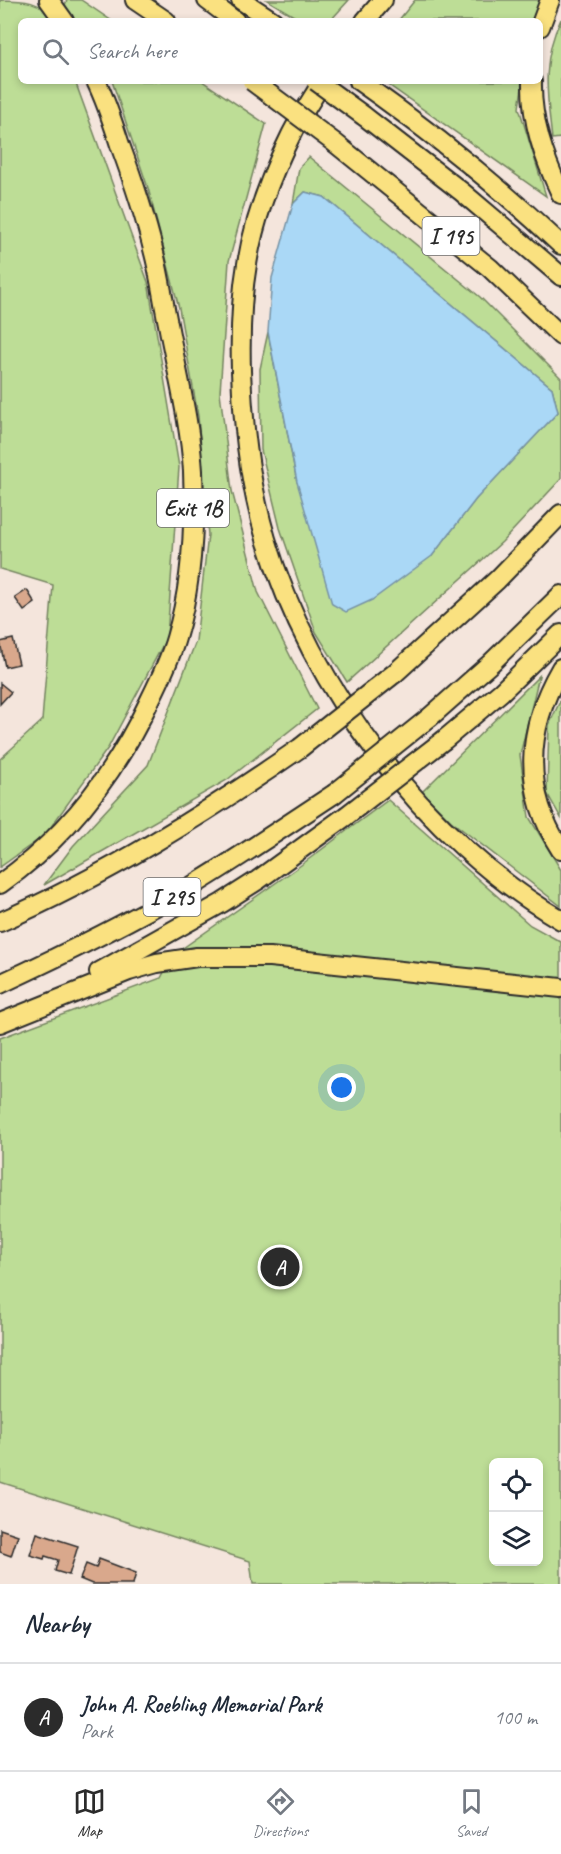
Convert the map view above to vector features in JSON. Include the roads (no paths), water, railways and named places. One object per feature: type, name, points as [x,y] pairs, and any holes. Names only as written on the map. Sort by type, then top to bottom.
[{"type":"highway","points":[[49,0],[62,18]]},
{"type":"highway","points":[[135,0],[162,18]]},
{"type":"highway","points":[[207,0],[231,18]]},
{"type":"highway","points":[[241,0],[268,18]]},
{"type":"highway","points":[[367,18],[383,0]]},
{"type":"highway","points":[[543,19],[550,0]]},
{"type":"highway","name":"Exit 1B","points":[[0,884],[45,849],[70,825],[96,794],[120,758],[146,710],[176,639],[190,562],[194,514],[191,459],[187,425],[159,277],[133,182],[97,84]]},
{"type":"highway","name":"I 195","points":[[256,84],[335,143],[490,268],[561,336]]},
{"type":"highway","name":"I 195","points":[[320,84],[462,192],[561,276]]},
{"type":"highway","points":[[321,84],[291,134],[271,180],[247,264],[241,350],[242,398],[249,457],[267,540],[299,622],[322,668],[358,728],[423,807],[455,839],[516,890],[561,920]]},
{"type":"highway","points":[[363,84],[420,125],[516,203],[561,245]]},
{"type":"highway","points":[[532,84],[535,121],[541,146],[561,194]]},
{"type":"highway","name":"I 295","points":[[0,922],[60,894],[162,838],[216,805],[300,747],[395,673],[497,580],[561,514]]},
{"type":"highway","name":"I 295","points":[[0,984],[139,916],[193,885],[334,794],[430,717],[491,663],[561,595]]},
{"type":"highway","points":[[24,1013],[222,903],[300,852],[444,740],[501,692],[561,634]]},
{"type":"highway","points":[[561,668],[540,712],[532,756],[534,779],[544,817],[561,850]]},
{"type":"highway","points":[[0,1023],[129,971],[157,963],[197,957],[270,957],[561,988]]},
{"type":"water","points":[[305,192],[324,197],[552,388],[558,412],[476,499],[432,556],[372,600],[346,612],[332,604],[297,482],[268,332],[272,278],[293,204]]},
{"type":"place","name":"John A. Roebling Memorial Park","points":[[280,1267]]}]
